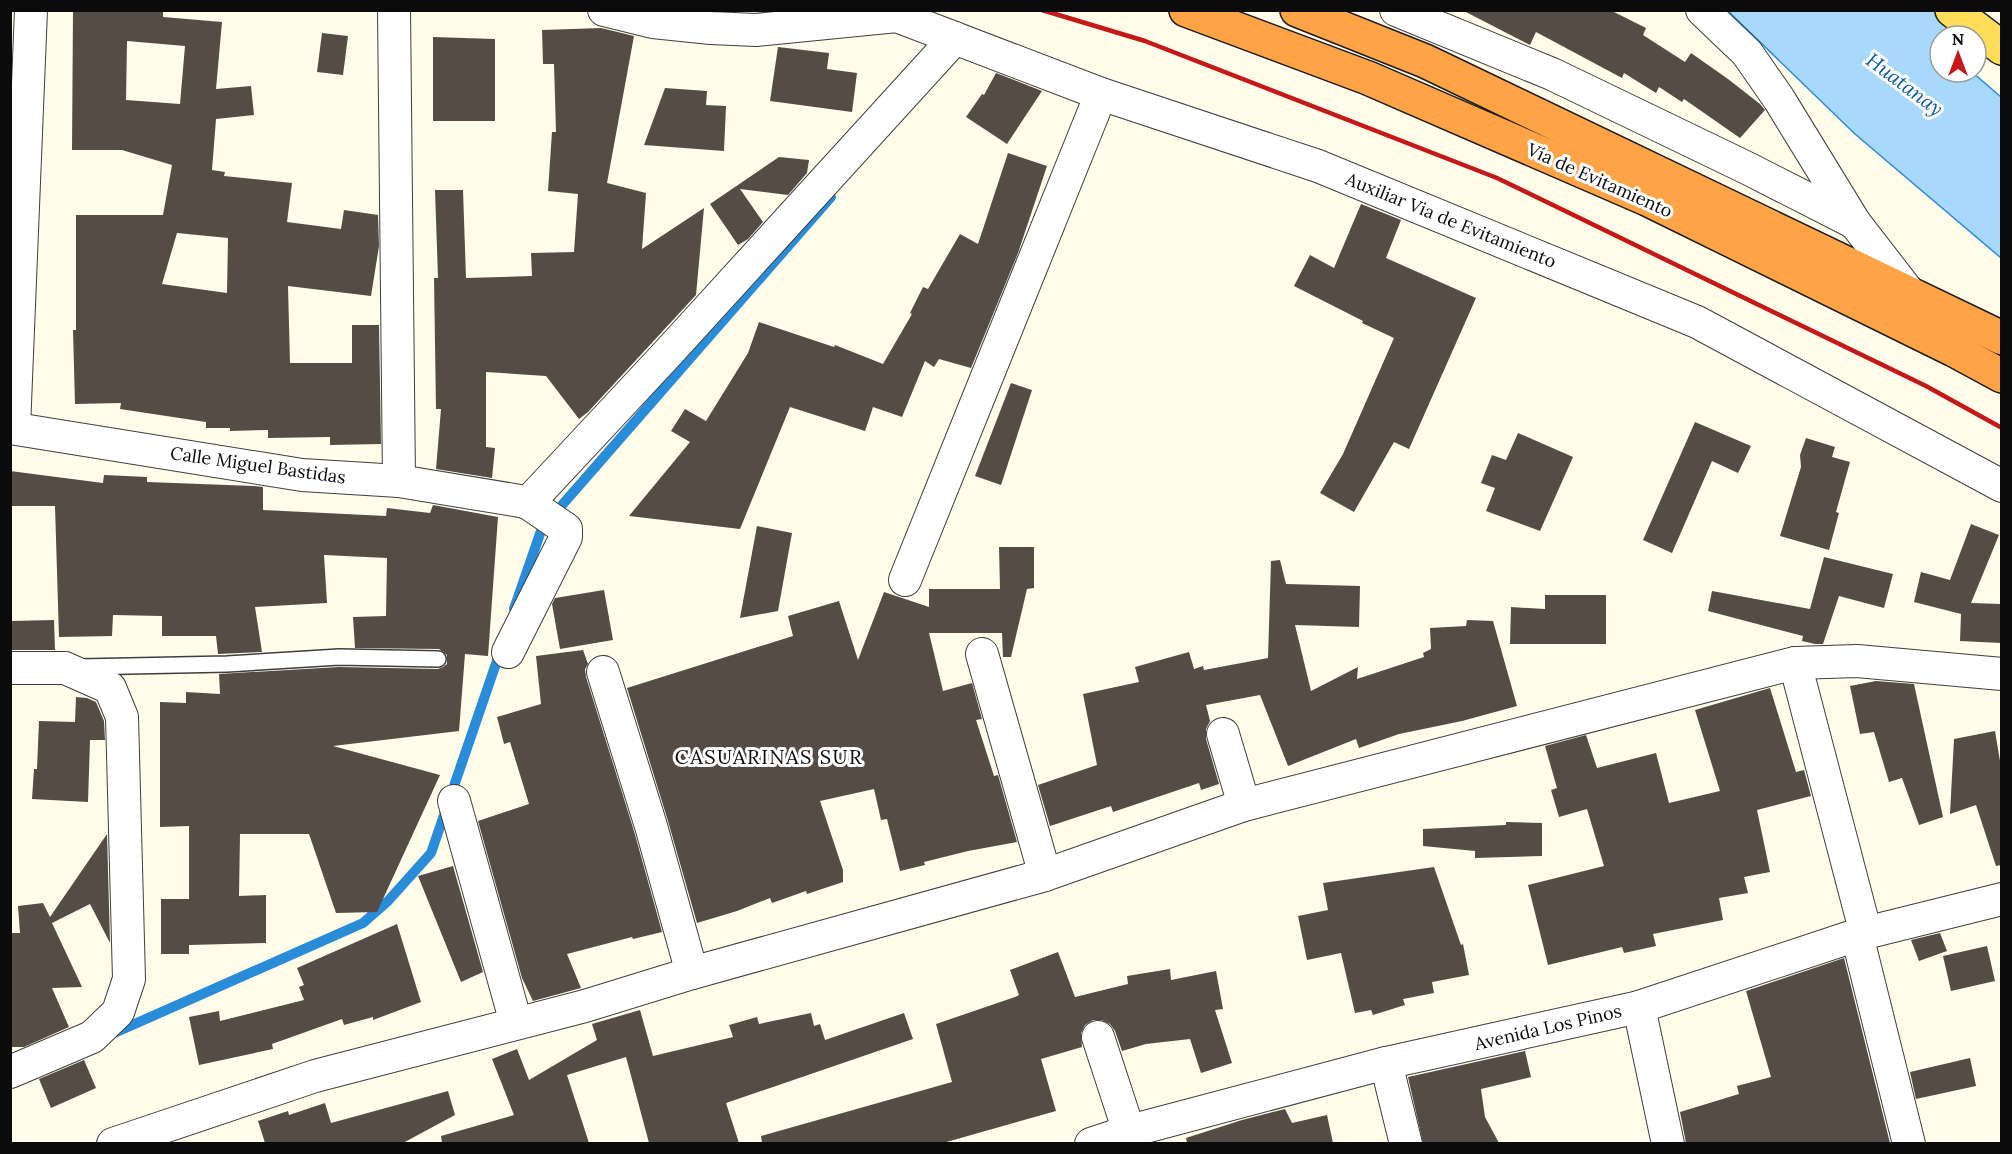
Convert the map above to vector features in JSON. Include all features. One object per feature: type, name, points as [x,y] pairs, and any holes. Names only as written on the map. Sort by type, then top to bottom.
[{"type":"highway","name":"Vía de Evitamiento","points":[[1186,10],[1368,78],[1647,199],[1954,350],[2001,376]]},
{"type":"highway","name":"Vía de Evitamiento","points":[[1297,10],[1425,61],[2001,338]]},
{"type":"main road","points":[[1952,10],[2001,48]]},
{"type":"street","points":[[12,428],[31,10]]},
{"type":"street","points":[[394,10],[399,481]]},
{"type":"street","points":[[604,10],[653,22],[756,30],[886,13]]},
{"type":"street","points":[[1396,10],[1552,75],[1747,168],[1855,223]]},
{"type":"street","points":[[1702,10],[1747,52],[1779,99],[1855,223],[1910,294]]},
{"type":"street","name":"Auxiliar Via de Evitamiento","points":[[886,13],[1101,94],[1318,166],[1697,322],[2001,486]]},
{"type":"street","points":[[508,652],[566,537],[566,529],[533,507],[668,353],[955,38]]},
{"type":"street","points":[[1533,114],[1552,75]]},
{"type":"street","points":[[905,580],[1101,94]]},
{"type":"street","name":"Calle Miguel Bastidas","points":[[12,428],[302,475],[399,481],[533,507]]},
{"type":"street","points":[[982,654],[1045,875]]},
{"type":"street","points":[[113,1143],[315,1076],[585,1006],[692,973],[1045,875],[1244,805],[1795,663],[1857,661],[2001,674]]},
{"type":"street","points":[[1795,663],[1862,935],[1909,1143]]},
{"type":"street","points":[[10,668],[65,668],[110,688],[122,717],[129,979],[118,1012],[92,1037],[10,1072]]},
{"type":"street","points":[[603,672],[651,826],[692,973]]},
{"type":"street","points":[[1223,734],[1244,805]]},
{"type":"street","points":[[454,801],[516,1023]]},
{"type":"street","name":"Avenida Los Pinos","points":[[1091,1143],[1131,1137],[1386,1063],[1639,1007],[1862,935],[2001,899]]},
{"type":"street","points":[[1639,1007],[1668,1143]]},
{"type":"street","points":[[1098,1037],[1131,1137]]},
{"type":"street","points":[[1386,1063],[1406,1143]]},
{"type":"lane","points":[[65,668],[226,664],[339,657],[438,659]]},
{"type":"water","name":"Huatanay","points":[[1728,11],[1899,11],[1928,35],[1928,84],[1986,84],[2001,97],[2001,258],[1855,134]]},
{"type":"building","points":[[73,10],[163,10],[163,17],[222,22],[216,89],[251,86],[254,115],[216,119],[212,170],[225,172],[224,176],[292,183],[287,222],[341,229],[344,210],[378,215],[379,246],[371,296],[288,286],[290,363],[352,363],[352,325],[379,325],[381,444],[330,445],[330,437],[268,438],[268,430],[230,431],[230,428],[206,428],[206,422],[120,409],[121,403],[75,404],[73,330],[76,330],[76,215],[163,215],[172,165],[122,150],[72,150]],"holes":[[[127,41],[185,46],[180,104],[126,100]],[[177,233],[228,238],[227,293],[162,284]]]},
{"type":"building","points":[[1462,10],[1610,10],[1646,28],[1643,35],[1685,62],[1691,53],[1728,79],[1765,110],[1740,138],[1684,99],[1682,102],[1659,87],[1656,93],[1624,73],[1622,78],[1536,32],[1530,45]]},
{"type":"building","points":[[601,28],[634,36],[607,183],[646,193],[642,249],[704,208],[696,295],[579,419],[546,376],[486,372],[486,447],[495,448],[492,478],[436,469],[441,409],[436,409],[434,278],[438,278],[435,190],[463,190],[466,278],[532,276],[531,253],[574,252],[578,194],[548,191],[552,132],[556,132],[554,64],[543,64],[542,30]]},
{"type":"building","points":[[322,33],[348,36],[343,75],[317,72]]},
{"type":"building","points":[[433,37],[495,39],[495,121],[433,121]]},
{"type":"building","points":[[778,47],[829,53],[827,69],[857,73],[852,112],[770,101]]},
{"type":"building","points":[[996,73],[1042,91],[1007,144],[966,117],[982,94],[984,95]]},
{"type":"building","points":[[665,88],[707,91],[706,105],[726,106],[724,151],[644,145]]},
{"type":"building","points":[[1008,153],[1047,166],[1018,253],[971,368],[939,359],[934,367],[925,361],[902,417],[873,407],[865,431],[790,407],[740,529],[629,516],[690,442],[671,431],[685,409],[706,421],[748,353],[759,322],[834,347],[835,345],[883,364],[912,314],[910,313],[923,287],[928,289],[960,234],[978,244]]},
{"type":"building","points":[[779,157],[809,160],[807,173],[788,195],[740,189],[763,222],[748,239],[738,245],[710,204]]},
{"type":"building","points":[[1361,204],[1401,220],[1386,258],[1476,298],[1409,449],[1394,442],[1354,512],[1320,493],[1343,454],[1394,338],[1294,286],[1310,255],[1334,268]]},
{"type":"building","points":[[1011,383],[1032,390],[1001,485],[975,476]]},
{"type":"building","points":[[1695,422],[1751,446],[1738,473],[1712,461],[1672,553],[1643,540]]},
{"type":"building","points":[[1518,433],[1573,457],[1540,531],[1486,511],[1495,488],[1481,483],[1492,455],[1506,460]]},
{"type":"building","points":[[1806,438],[1835,447],[1832,457],[1850,462],[1836,512],[1839,513],[1829,550],[1780,536],[1801,467],[1800,455]]},
{"type":"building","points":[[10,471],[103,483],[104,475],[147,477],[147,482],[263,487],[263,510],[386,516],[387,508],[430,513],[433,505],[498,517],[488,656],[465,654],[459,731],[333,746],[440,775],[377,912],[336,913],[309,834],[240,834],[239,896],[266,895],[266,943],[189,945],[189,954],[161,954],[161,899],[189,899],[189,826],[160,827],[160,702],[186,703],[186,692],[220,694],[219,674],[339,667],[438,669],[443,667],[447,664],[447,655],[439,649],[355,648],[353,617],[386,616],[387,558],[324,555],[327,603],[255,607],[262,652],[218,654],[216,636],[162,636],[162,616],[113,615],[112,636],[59,637],[55,506],[10,506]]},
{"type":"building","points":[[1971,524],[1999,535],[1971,603],[2001,604],[2001,643],[1960,641],[1961,614],[1914,602],[1921,572],[1950,580]]},
{"type":"building","points":[[757,526],[792,533],[778,611],[740,618]]},
{"type":"building","points":[[999,547],[1034,547],[1034,588],[1027,589],[1011,657],[1003,657],[1002,633],[929,633],[943,691],[972,683],[982,719],[976,720],[994,776],[998,775],[1017,842],[968,851],[924,862],[925,865],[900,871],[887,819],[881,820],[874,789],[820,801],[843,870],[843,882],[807,894],[806,891],[772,903],[770,898],[697,923],[627,688],[793,636],[788,616],[839,601],[858,660],[884,592],[929,607],[929,589],[1000,589]]},
{"type":"building","points":[[1824,557],[1893,574],[1884,608],[1839,596],[1823,644],[1802,641],[1803,636],[1708,611],[1712,591],[1810,609]]},
{"type":"building","points":[[1280,560],[1286,584],[1360,586],[1359,627],[1295,625],[1311,691],[1358,667],[1357,679],[1424,657],[1423,653],[1431,649],[1430,628],[1466,626],[1467,620],[1493,621],[1517,706],[1462,721],[1399,734],[1359,748],[1356,739],[1288,766],[1260,695],[1206,705],[1210,721],[1206,729],[1206,739],[1219,784],[1201,790],[1199,783],[1113,812],[1111,806],[1050,826],[1038,785],[1097,765],[1083,694],[1139,682],[1135,667],[1189,652],[1194,669],[1203,666],[1204,670],[1268,658],[1271,561]]},
{"type":"building","points":[[604,590],[613,640],[560,649],[552,604],[555,598]]},
{"type":"building","points":[[1545,595],[1606,595],[1606,644],[1510,644],[1511,607],[1545,609]]},
{"type":"building","points":[[54,620],[55,650],[11,650],[10,621]]},
{"type":"building","points":[[583,650],[588,664],[585,669],[586,677],[634,831],[662,932],[633,939],[632,937],[567,954],[581,988],[533,1001],[522,978],[478,821],[529,804],[510,742],[504,744],[497,717],[541,704],[536,656]]},
{"type":"building","points":[[1876,681],[1914,684],[1943,817],[1919,825],[1902,778],[1889,782],[1874,732],[1860,734],[1850,686]]},
{"type":"building","points":[[1770,688],[1796,772],[1804,770],[1811,796],[1757,810],[1770,872],[1744,877],[1748,893],[1719,898],[1723,920],[1653,934],[1656,946],[1624,953],[1622,947],[1548,965],[1528,885],[1604,866],[1587,809],[1559,817],[1551,790],[1557,788],[1545,746],[1586,735],[1597,768],[1656,753],[1669,803],[1720,791],[1695,710]]},
{"type":"building","points":[[76,697],[96,702],[104,721],[105,740],[90,740],[88,802],[32,799],[34,769],[37,769],[39,721],[75,722]]},
{"type":"building","points":[[1995,731],[2001,767],[2001,865],[1996,866],[1976,805],[1950,814],[1954,739]]},
{"type":"building","points":[[1506,822],[1542,823],[1542,856],[1475,858],[1475,851],[1423,846],[1423,829],[1506,825]]},
{"type":"building","points":[[107,834],[110,943],[90,904],[52,923],[82,987],[52,988],[69,1027],[24,1047],[10,1047],[10,933],[20,933],[18,906],[43,903],[50,917]]},
{"type":"building","points":[[453,866],[483,972],[461,982],[418,876]]},
{"type":"building","points":[[1434,867],[1461,945],[1463,944],[1469,975],[1432,982],[1434,993],[1403,999],[1405,1005],[1373,1015],[1371,1010],[1355,1013],[1341,953],[1307,960],[1298,916],[1328,910],[1323,883]]},
{"type":"building","points":[[397,924],[421,1002],[373,1020],[373,1017],[344,1025],[342,1019],[272,1044],[273,1049],[199,1065],[189,1017],[219,1011],[220,1021],[304,1000],[299,987],[304,985],[297,968]]},
{"type":"building","points":[[1940,933],[1947,951],[1919,961],[1911,940]]},
{"type":"building","points":[[1987,946],[1995,981],[1951,991],[1943,956]]},
{"type":"building","points":[[1058,952],[1075,997],[1128,984],[1127,976],[1170,969],[1171,980],[1216,971],[1223,1009],[1215,1010],[1232,1063],[1201,1073],[1190,1039],[1146,1044],[1122,1051],[1110,1024],[1102,1020],[1093,1020],[1085,1025],[1081,1033],[1082,1047],[1041,1059],[1056,1111],[943,1143],[762,1143],[761,1136],[952,1082],[936,1024],[1019,995],[1010,970]]},
{"type":"building","points":[[1844,958],[1890,1143],[1686,1143],[1680,1112],[1739,1094],[1737,1086],[1771,1077],[1746,991]]},
{"type":"building","points":[[640,1010],[653,1056],[733,1037],[729,1025],[757,1017],[759,1024],[811,1013],[814,1026],[820,1024],[825,1040],[904,1013],[913,1039],[726,1103],[739,1143],[649,1143],[626,1057],[567,1075],[589,1143],[442,1143],[441,1136],[514,1115],[492,1059],[517,1049],[529,1080],[597,1040],[592,1024]]},
{"type":"building","points":[[1525,1051],[1531,1077],[1481,1089],[1485,1117],[1499,1143],[1423,1143],[1408,1077]]},
{"type":"building","points":[[1970,1058],[1976,1086],[1916,1099],[1910,1072]]},
{"type":"building","points":[[84,1060],[96,1088],[51,1108],[39,1079]]},
{"type":"building","points":[[448,1091],[455,1115],[403,1143],[265,1143],[258,1121],[288,1111],[289,1115],[325,1103],[331,1123]]},
{"type":"building","points":[[1285,1109],[1292,1123],[1327,1115],[1333,1143],[1187,1143],[1186,1138]]},
{"type":"waterway","points":[[1899,10],[1928,35]]},
{"type":"waterway","points":[[514,609],[542,528],[831,197]]},
{"type":"waterway","points":[[112,1034],[363,923],[388,901],[431,853],[501,649]]},
{"type":"railway","points":[[1042,10],[1145,41],[1497,178],[1926,386],[2002,428]]},
{"type":"district","name":"CASUARINAS SUR","points":[[769,756]]}]
